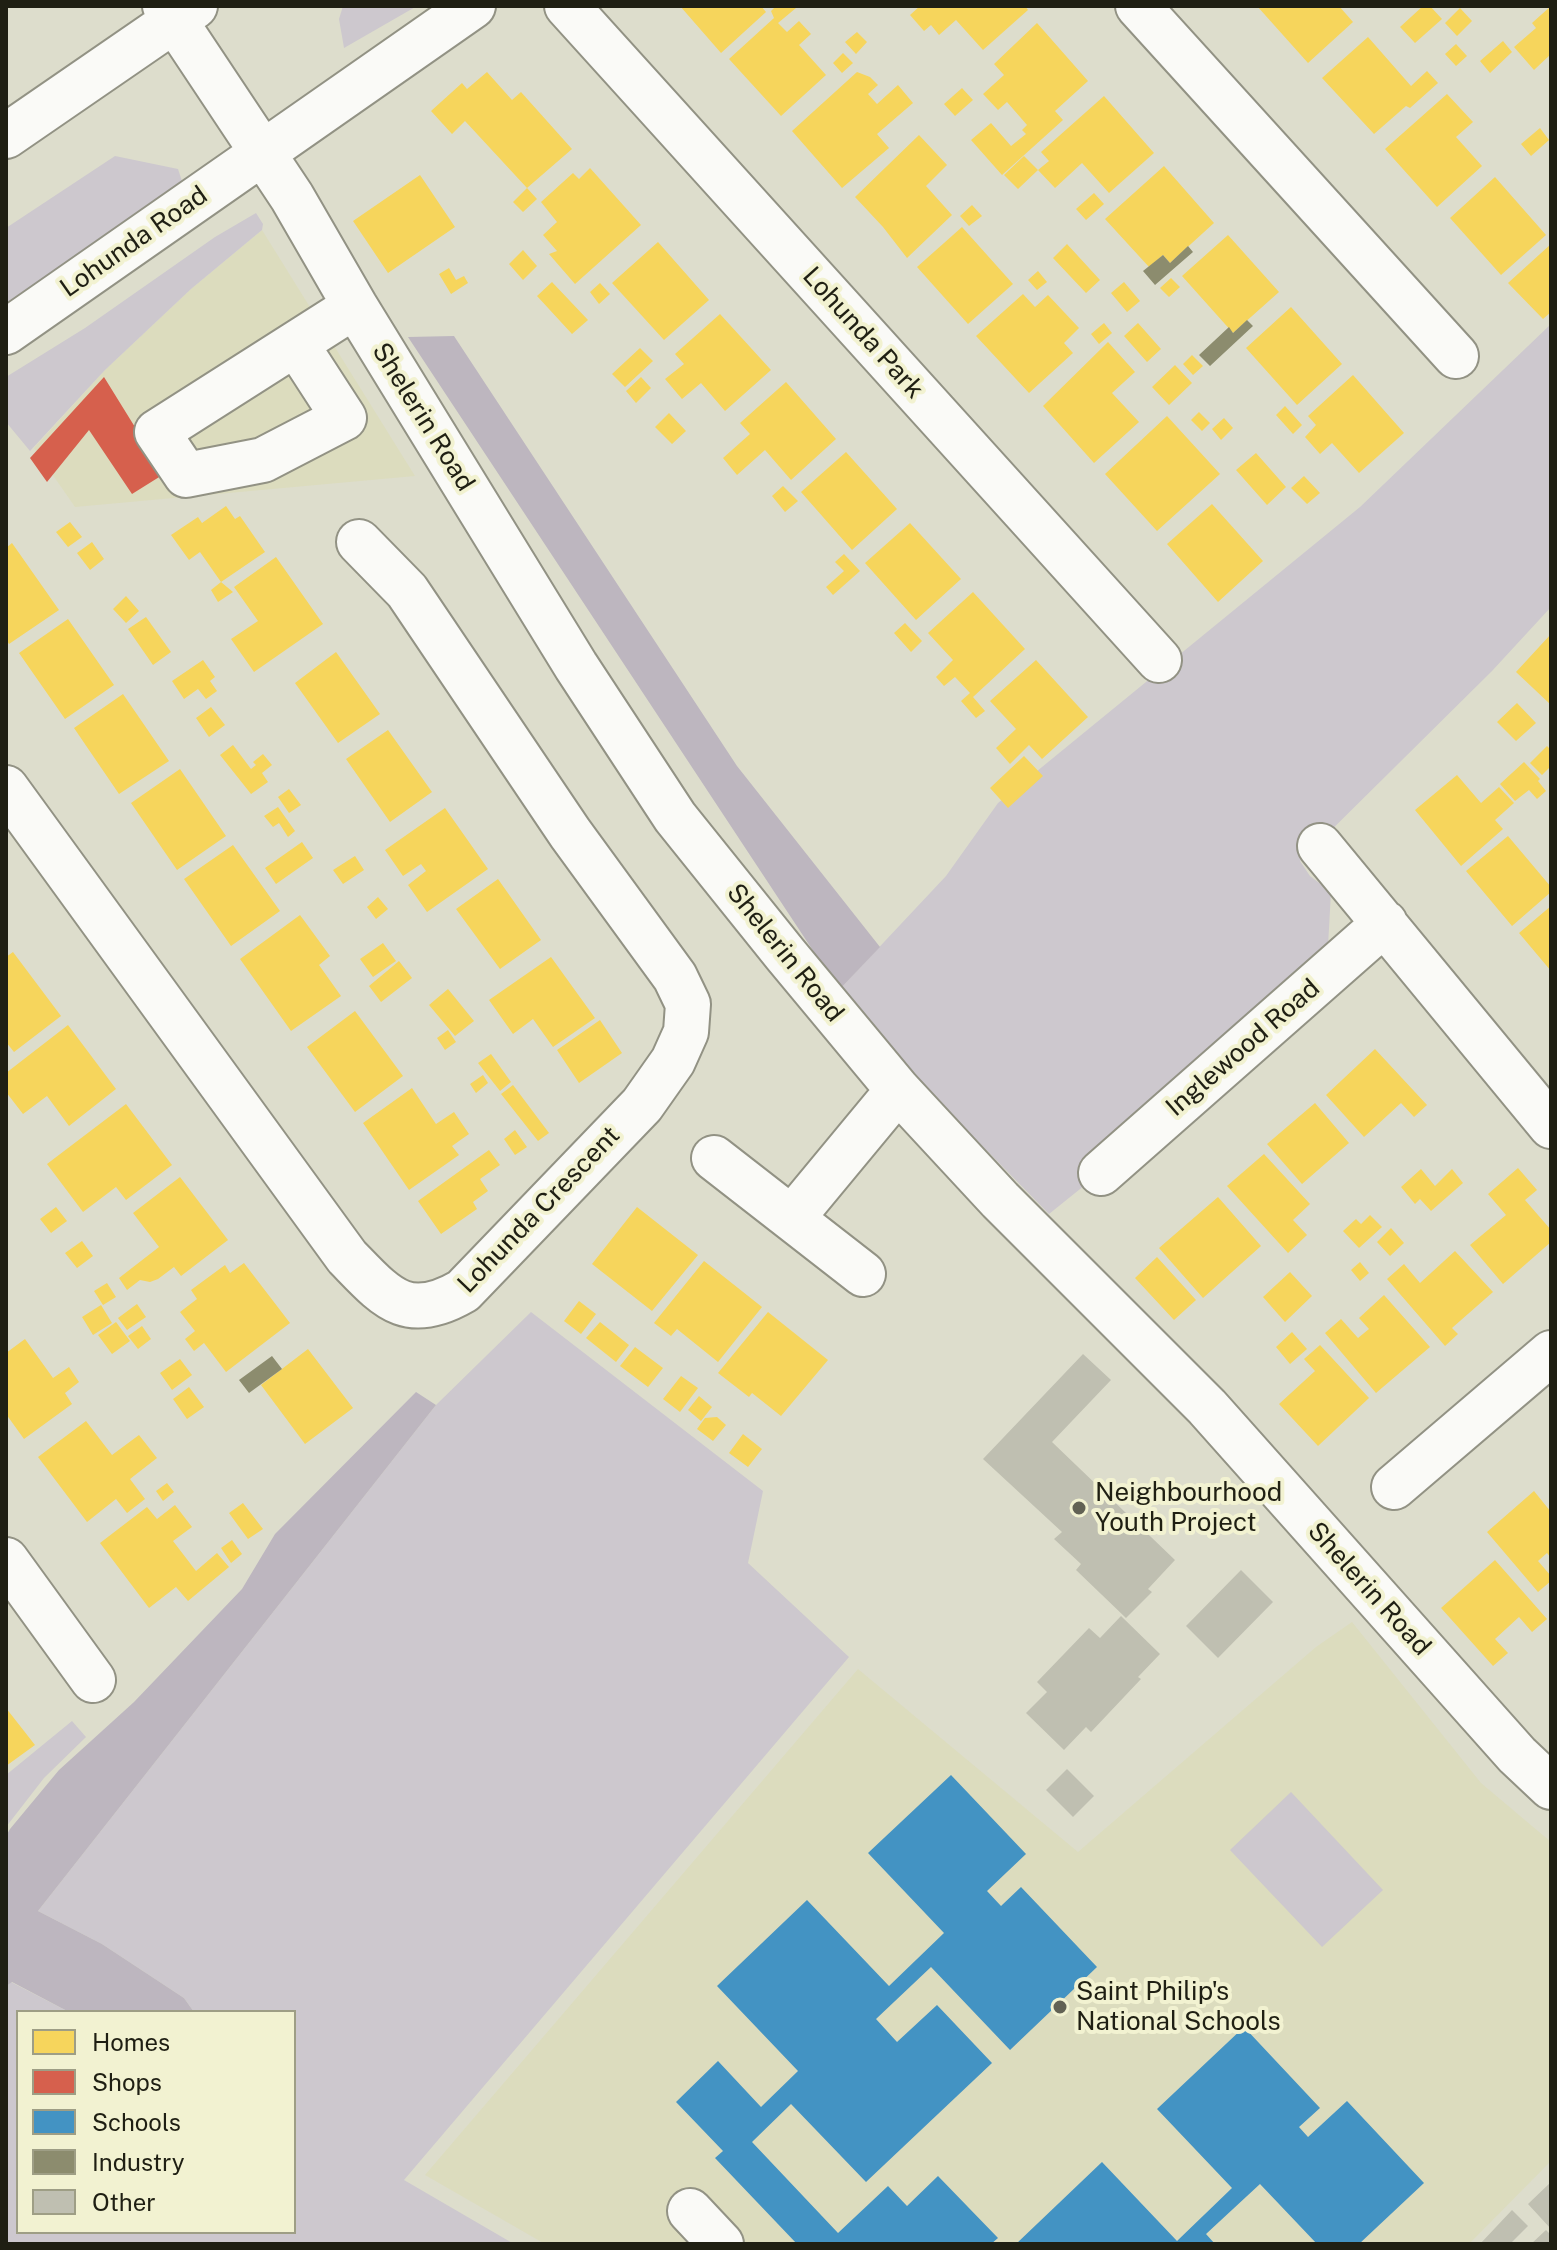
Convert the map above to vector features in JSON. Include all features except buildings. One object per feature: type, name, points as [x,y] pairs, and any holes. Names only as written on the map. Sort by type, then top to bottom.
[{"type":"street","points":[[262,152],[473,6]]},
{"type":"street","name":"Lohunda Park","points":[[567,6],[1159,660]]},
{"type":"street","points":[[1138,6],[1456,356]]},
{"type":"street","points":[[6,136],[178,11]]},
{"type":"street","name":"Shelerin Road","points":[[178,11],[576,666],[675,817],[898,1090],[1000,1200],[1207,1407],[1517,1755],[1551,1787]]},
{"type":"street","name":"Lohunda Road","points":[[6,332],[262,152]]},
{"type":"street","points":[[296,344],[355,306]]},
{"type":"street","name":"Lohunda Crescent","points":[[6,788],[347,1257],[391,1298],[413,1307],[444,1302],[463,1291],[642,1105],[673,1061],[686,1032],[688,1004],[675,977],[570,833],[410,595],[359,542]]},
{"type":"street","points":[[1320,846],[1551,1126]]},
{"type":"street","name":"Inglewood Road","points":[[1101,1173],[1385,923]]},
{"type":"street","points":[[792,1218],[898,1090]]},
{"type":"street","points":[[714,1158],[863,1274]]},
{"type":"street","points":[[1394,1487],[1551,1353]]},
{"type":"street","points":[[6,1560],[93,1680]]},
{"type":"street","points":[[690,2211],[721,2244]]},
{"type":"shaded area","points":[[343,6],[417,6],[344,48],[339,19]]},
{"type":"shaded area","points":[[115,156],[178,169],[182,181],[6,305],[6,228]]},
{"type":"shaded area","points":[[256,213],[263,224],[262,230],[191,289],[105,370],[30,451],[6,422],[6,377],[85,328],[215,237]]},
{"type":"shaded area","points":[[262,230],[415,476],[75,507],[34,448],[105,370],[191,289]]},
{"type":"shaded area","points":[[1551,324],[1551,607],[1492,671],[1300,861],[1310,876],[1331,892],[1328,946],[1095,1177],[1049,1214],[943,1106],[839,990],[946,876],[998,803],[1360,507]]},
{"type":"shaded area","points":[[454,336],[737,766],[880,947],[839,990],[408,337]]},
{"type":"shaded area","points":[[531,1312],[763,1491],[748,1563],[849,1657],[404,2180],[514,2244],[6,2244],[6,1986],[11,1982],[65,2010],[16,2010],[16,2234],[296,2234],[296,2010],[193,2010],[184,1998],[102,1944],[38,1911],[436,1405]]},
{"type":"shaded area","points":[[416,1392],[436,1405],[38,1911],[102,1944],[184,1998],[193,2010],[65,2010],[12,1982],[6,1986],[6,1836],[10,1829],[59,1770],[134,1702],[242,1589],[275,1534]]},
{"type":"shaded area","name":"Saint Philip's National Schools","points":[[1352,1622],[1481,1783],[1551,1842],[1551,2161],[1469,2244],[545,2244],[425,2175],[858,1669],[1078,1852],[1316,1647]]},
{"type":"shaded area","points":[[72,1721],[86,1737],[44,1778],[6,1827],[6,1775]]},
{"type":"shaded area","points":[[1291,1792],[1383,1890],[1322,1947],[1230,1850]]},
{"type":"place","name":"Neighbourhood Youth Project","points":[[1079,1508]]},
{"type":"place","name":"Saint Philip's National Schools","points":[[1060,2007]]}]
